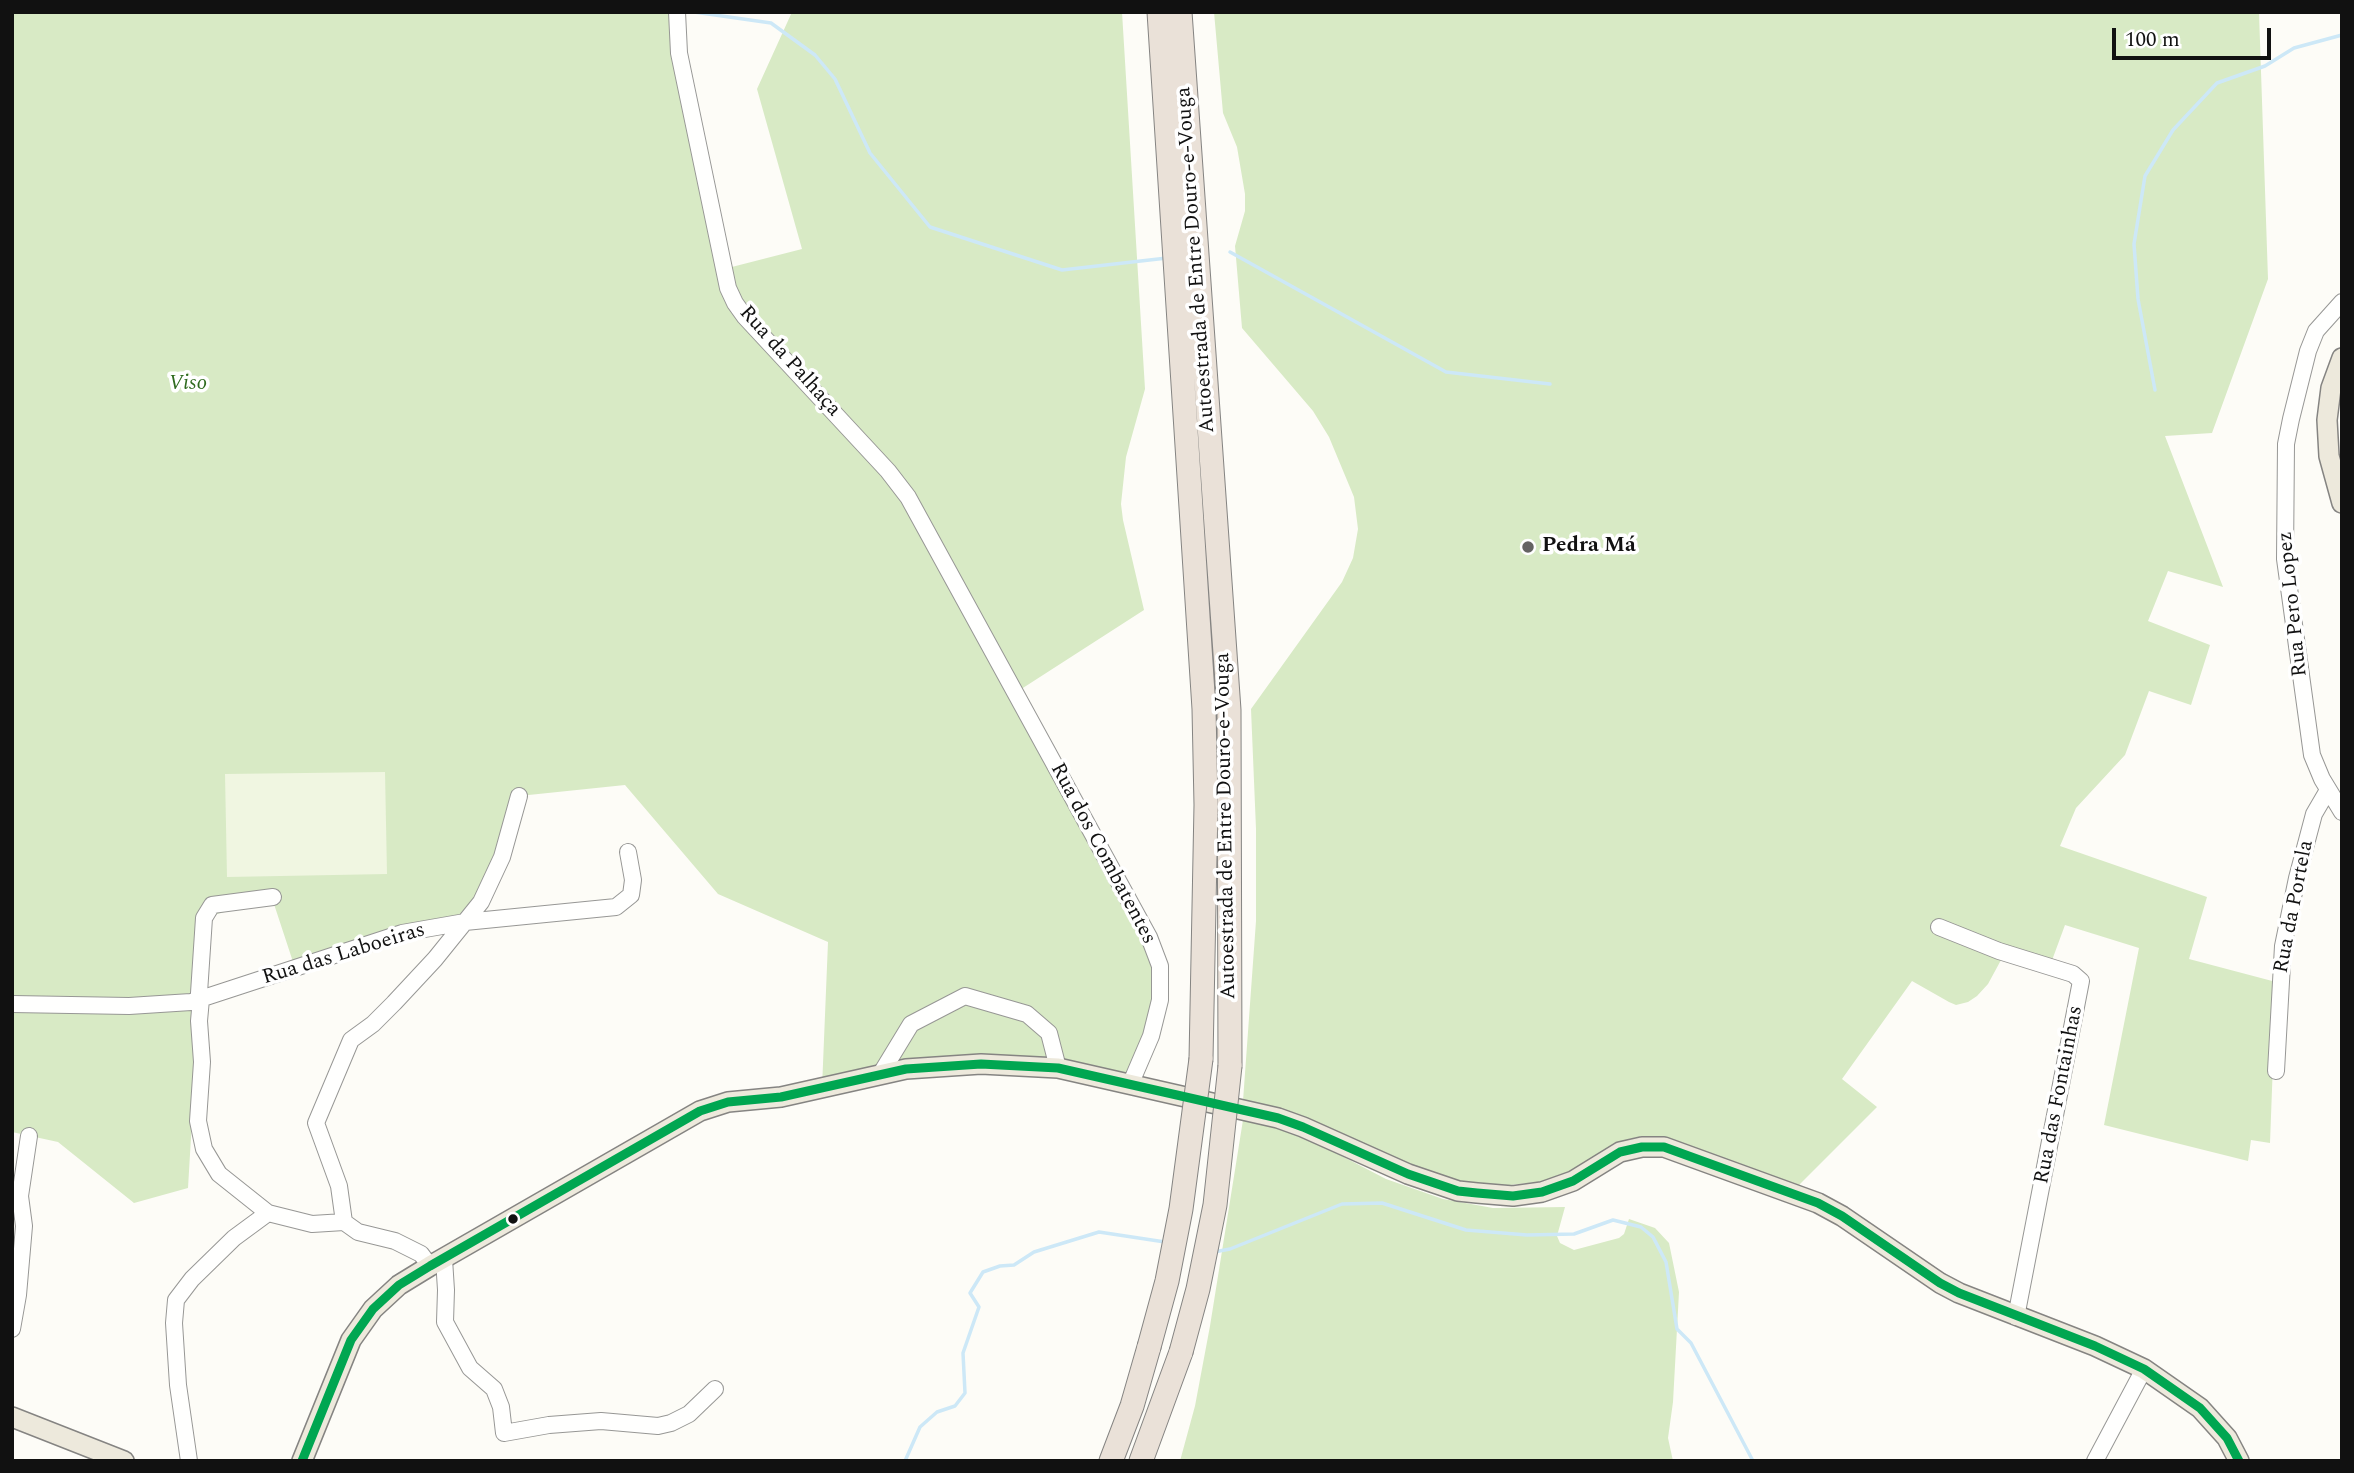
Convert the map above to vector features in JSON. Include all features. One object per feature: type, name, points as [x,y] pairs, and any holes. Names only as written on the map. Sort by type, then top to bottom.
[{"type":"highway","name":"Autoestrada de Entre Douro-e-Vouga","points":[[1111,1461],[1132,1406],[1167,1281],[1181,1209],[1201,1059],[1206,805],[1203,709],[1159,12]]},
{"type":"highway","name":"Autoestrada de Entre Douro-e-Vouga","points":[[1142,1461],[1181,1352],[1198,1289],[1215,1205],[1230,1066],[1229,710],[1180,12]]},
{"type":"main road","points":[[2342,358],[2331,388],[2327,420],[2329,456],[2342,503]]},
{"type":"main road","points":[[302,1461],[351,1339],[373,1308],[399,1285],[700,1111],[728,1102],[780,1097],[906,1069],[981,1064],[1058,1068],[1290,1121],[1436,1185],[1477,1193],[1513,1195],[1542,1192],[1573,1181],[1620,1152],[1642,1147],[1664,1147],[1818,1203],[1842,1216],[1940,1283],[1976,1302],[2095,1346],[2144,1369],[2200,1408],[2227,1438],[2239,1461]]},
{"type":"main road","points":[[12,1417],[124,1461]]},
{"type":"street","name":"Rua da Palhaça","points":[[677,12],[678,53],[728,288],[735,303],[901,488],[982,634]]},
{"type":"street","name":"Rua Pero Lopez","points":[[2342,302],[2316,331],[2308,351],[2286,444],[2285,559],[2310,746],[2322,779],[2342,812]]},
{"type":"street","name":"Rua dos Combatentes","points":[[982,634],[1149,937],[1160,965],[1160,1000],[1151,1036],[1130,1085]]},
{"type":"street","name":"Rua da Portela","points":[[2276,1071],[2283,946],[2314,814],[2328,790]]},
{"type":"street","points":[[344,1222],[339,1186],[316,1123],[329,1089],[351,1040],[373,1024],[394,1003],[481,902],[502,857],[519,796]]},
{"type":"street","name":"Rua das Laboeiras","points":[[12,1004],[129,1006],[191,1002],[402,933],[465,922],[616,907],[631,895],[633,880],[628,852]]},
{"type":"street","points":[[273,897],[212,905],[204,918],[199,993],[202,1062],[198,1121],[204,1149],[219,1174],[268,1213],[312,1224],[344,1222],[358,1232],[395,1241],[437,1263],[446,1290],[445,1322],[470,1368],[494,1389],[501,1407],[504,1433],[601,1420],[647,1426],[671,1423],[689,1414],[715,1389]]},
{"type":"street","name":"Rua das Fontainhas","points":[[1939,927],[1999,951],[2073,974],[2081,981],[2016,1317]]},
{"type":"street","points":[[880,1075],[911,1024],[965,996],[1027,1014],[1049,1033],[1058,1068]]},
{"type":"street","points":[[12,1329],[24,1226],[16,1196],[29,1136]]},
{"type":"street","points":[[189,1461],[178,1385],[174,1323],[176,1300],[192,1279],[234,1238],[268,1213]]},
{"type":"street","points":[[2095,1461],[2144,1369]]},
{"type":"green space","name":"Viso","points":[[12,12],[673,12],[724,269],[802,249],[757,89],[792,12],[1122,12],[1145,389],[1126,457],[1121,504],[1144,610],[1012,695],[1149,937],[1160,1000],[1130,1085],[981,1064],[822,1088],[828,942],[718,894],[625,785],[519,796],[502,857],[465,922],[295,968],[272,898],[204,918],[188,1188],[134,1203],[58,1142],[12,1132]]},
{"type":"green space","points":[[1214,12],[2259,12],[2268,279],[2212,433],[2165,436],[2223,587],[2168,571],[2148,621],[2210,645],[2191,705],[2149,691],[2125,755],[2076,808],[2060,846],[2207,897],[2189,959],[2276,982],[2270,1143],[2251,1140],[2248,1161],[2104,1125],[2139,948],[2065,925],[2051,963],[2007,949],[1988,984],[1968,1002],[1956,1005],[1912,981],[1842,1079],[1877,1107],[1795,1189],[1643,1136],[1629,1139],[1573,1173],[1547,1181],[1500,1186],[1466,1183],[1435,1175],[1243,1101],[1256,921],[1256,829],[1251,709],[1342,582],[1353,558],[1358,529],[1354,497],[1329,437],[1313,411],[1242,328],[1235,246],[1245,211],[1245,194],[1237,147],[1223,113]]},
{"type":"green space","points":[[385,772],[387,874],[227,877],[225,774]]},
{"type":"green space","points":[[1243,1120],[1284,1129],[1386,1179],[1443,1199],[1493,1208],[1565,1207],[1557,1236],[1560,1243],[1574,1250],[1619,1238],[1624,1234],[1629,1219],[1655,1228],[1669,1243],[1679,1292],[1673,1402],[1668,1438],[1673,1461],[1180,1461],[1195,1406],[1210,1326]]},
{"type":"waterway","points":[[694,12],[771,23],[815,55],[835,79],[870,153],[930,227],[1062,270],[1167,258]]},
{"type":"waterway","points":[[2155,390],[2138,299],[2134,244],[2145,176],[2173,130],[2217,83],[2265,66],[2294,48],[2342,35]]},
{"type":"waterway","points":[[1230,252],[1446,372],[1550,384]]},
{"type":"waterway","points":[[1214,1252],[1230,1249],[1342,1204],[1382,1203],[1466,1230],[1527,1235],[1574,1234],[1613,1220],[1641,1227],[1653,1237],[1666,1262],[1677,1329],[1691,1343],[1753,1461]]},
{"type":"waterway","points":[[905,1461],[920,1427],[937,1412],[955,1406],[965,1393],[963,1353],[979,1307],[970,1293],[983,1272],[1000,1266],[1014,1265],[1034,1252],[1099,1232],[1165,1242]]},
{"type":"transit line","points":[[302,1461],[351,1340],[373,1309],[399,1285],[430,1266],[700,1111],[728,1102],[781,1097],[906,1069],[981,1064],[1058,1068],[1278,1118],[1408,1174],[1458,1191],[1513,1196],[1542,1192],[1573,1181],[1620,1152],[1642,1147],[1664,1147],[1818,1203],[1959,1293],[2095,1346],[2144,1369],[2200,1408],[2227,1438],[2239,1461]]},
{"type":"place","name":"Pedra Má","points":[[1528,547]]}]
